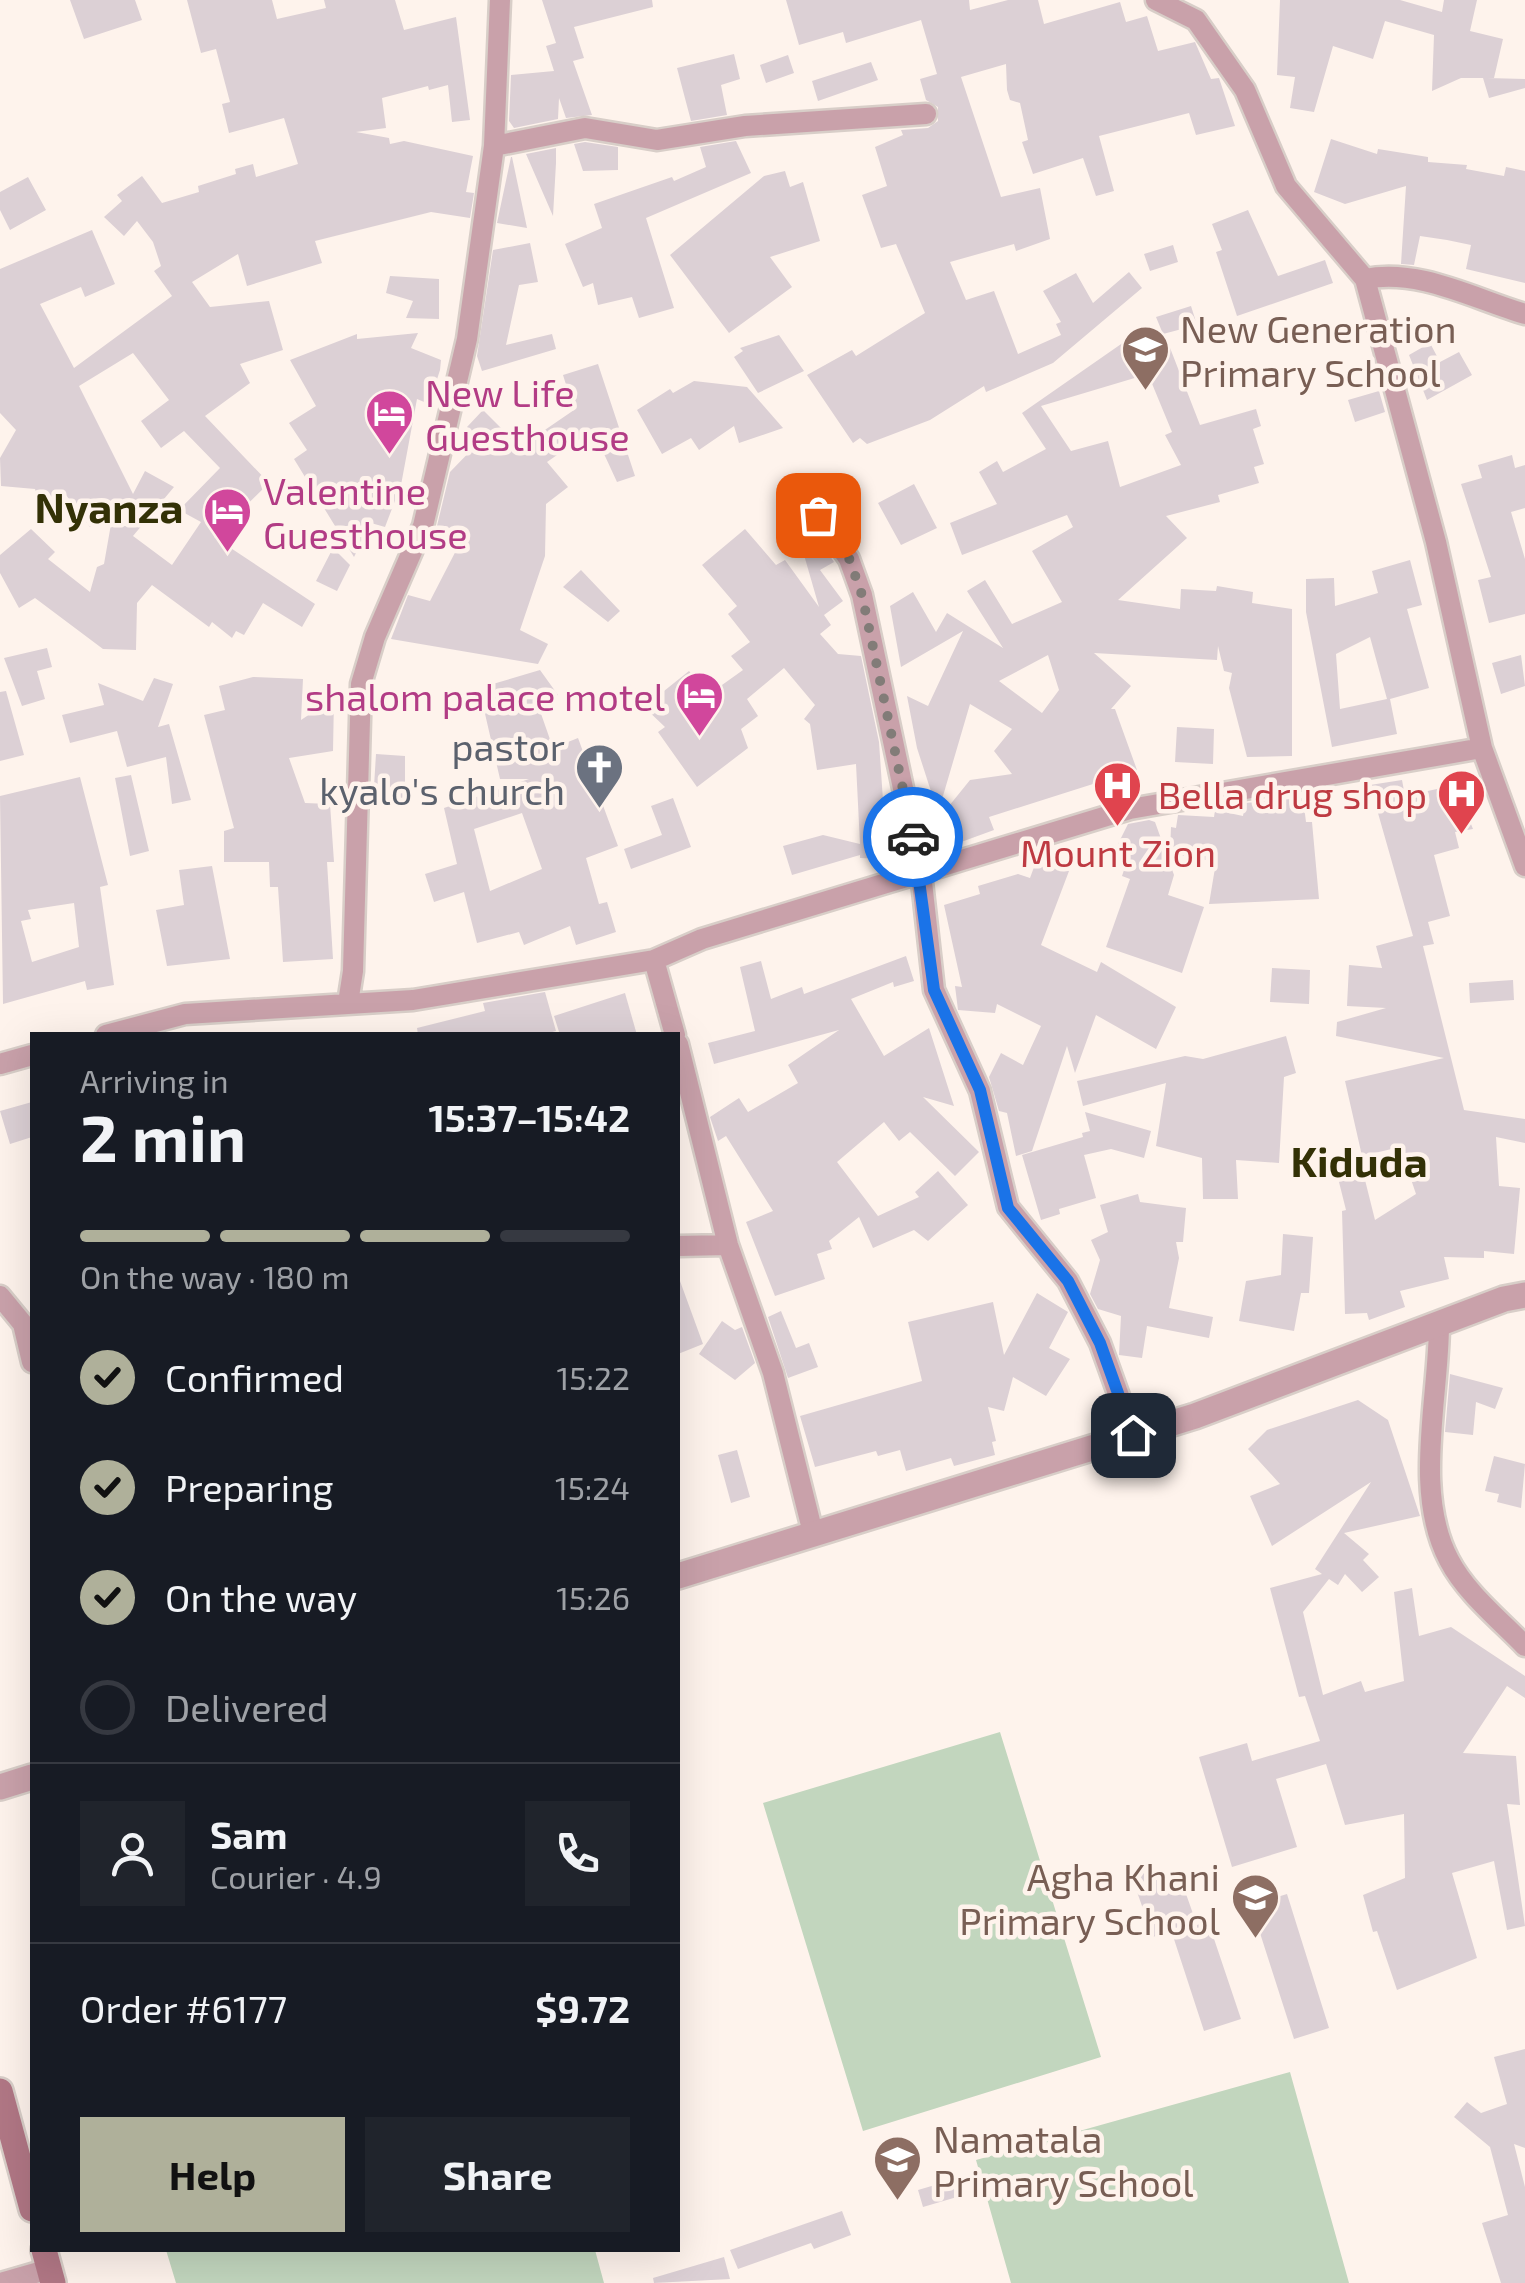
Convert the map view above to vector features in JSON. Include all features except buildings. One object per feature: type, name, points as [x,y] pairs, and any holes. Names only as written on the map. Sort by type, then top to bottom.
[{"type":"main road","points":[[0,2091],[30,2202]]},
{"type":"street","points":[[348,1003],[353,971],[362,684],[375,637],[422,526],[467,339],[494,146],[500,0]]},
{"type":"street","points":[[1156,0],[1196,20],[1244,90],[1286,186],[1365,279],[1436,542],[1482,748],[1524,869]]},
{"type":"street","points":[[494,146],[585,128],[658,140],[745,126],[926,114]]},
{"type":"street","points":[[1365,279],[1387,274],[1416,277],[1525,314]]},
{"type":"street","points":[[818,515],[849,558],[862,595],[921,873],[934,990],[980,1090],[1008,1208],[1068,1281],[1100,1343],[1133,1435]]},
{"type":"street","points":[[117,1032],[185,1014],[413,1000],[654,960],[702,939],[1130,809],[1482,748]]},
{"type":"street","points":[[654,960],[674,1032]]},
{"type":"street","points":[[680,1052],[728,1245],[773,1373],[813,1532]]},
{"type":"street","points":[[0,1064],[30,1056]]},
{"type":"street","points":[[680,1246],[728,1245]]},
{"type":"street","points":[[0,1296],[23,1324],[30,1354]]},
{"type":"street","points":[[680,1575],[1195,1416],[1504,1298],[1525,1296]]},
{"type":"street","points":[[1439,1324],[1431,1496],[1435,1511],[1448,1558],[1465,1583],[1525,1646]]},
{"type":"street","points":[[0,1787],[30,1778]]},
{"type":"street","points":[[1,2283],[49,2267]]},
{"type":"green space","points":[[1000,1732],[1101,2057],[863,2131],[763,1803]]},
{"type":"green space","points":[[1290,2072],[1349,2283],[1011,2283],[976,2160]]},
{"type":"green space","points":[[167,2252],[596,2252],[604,2283],[176,2283]]},
{"type":"way so far","points":[[818,515],[849,558],[862,595],[913,837]]},
{"type":"place","name":"New Generation Primary School","points":[[1145,392]]},
{"type":"place","name":"New Life Guesthouse","points":[[390,456]]},
{"type":"place","name":"Valentine Guesthouse","points":[[228,554]]},
{"type":"place","name":"shalom palace motel","points":[[700,738]]},
{"type":"place","name":"pastor kyalo's church","points":[[600,810]]},
{"type":"place","name":"Mount Zion","points":[[1118,828]]},
{"type":"place","name":"Bella drug shop","points":[[1462,836]]},
{"type":"place","name":"Agha Khani Primary School","points":[[1255,1940]]},
{"type":"place","name":"Namatala Primary School","points":[[898,2202]]},
{"type":"district","name":"Nyanza","points":[[109,506]]},
{"type":"district","name":"Kiduda","points":[[1359,1160]]},
{"type":"route","points":[[913,837],[921,873],[934,990],[980,1090],[1008,1208],[1068,1281],[1100,1343],[1133,1435]]}]
